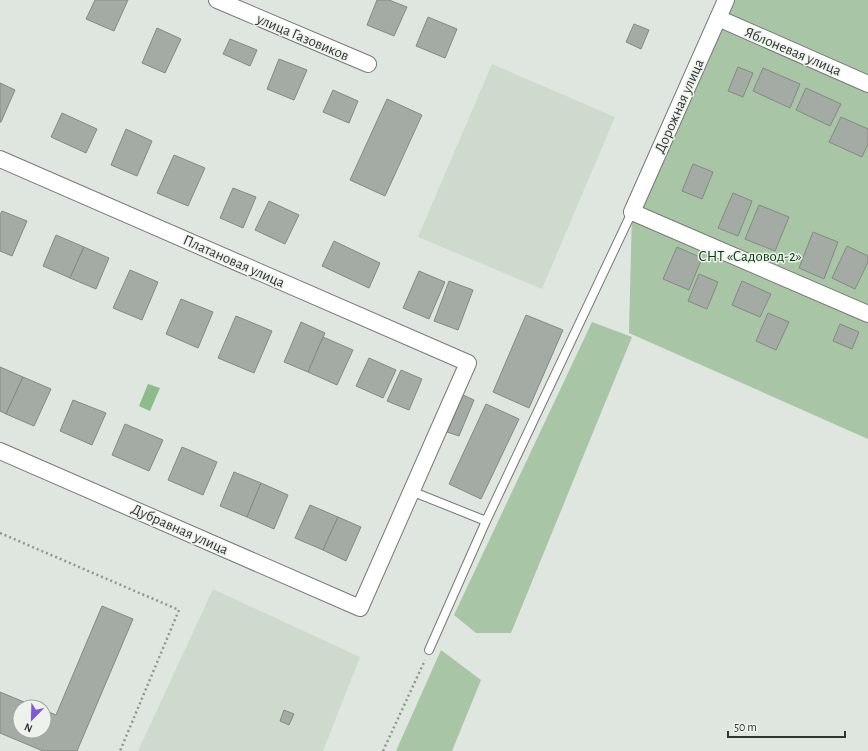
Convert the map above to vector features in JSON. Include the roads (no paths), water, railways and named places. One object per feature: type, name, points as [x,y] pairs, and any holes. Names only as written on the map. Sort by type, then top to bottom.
[{"type":"street","name":"улица Газовиков","points":[[217,0],[368,64]]},
{"type":"street","name":"Дорожная улица","points":[[632,212],[726,0]]},
{"type":"street","name":"Яблоневая улица","points":[[718,18],[868,84]]},
{"type":"street","name":"Платановая улица","points":[[0,159],[468,363],[411,491]]},
{"type":"street","points":[[632,212],[868,314]]},
{"type":"street","name":"Дубравная улица","points":[[0,451],[360,608],[411,491]]},
{"type":"lane","points":[[429,650],[486,521],[632,212]]},
{"type":"lane","points":[[411,491],[486,521]]},
{"type":"park label","name":"СНТ «Садовод-2»","points":[[750,256]]}]
